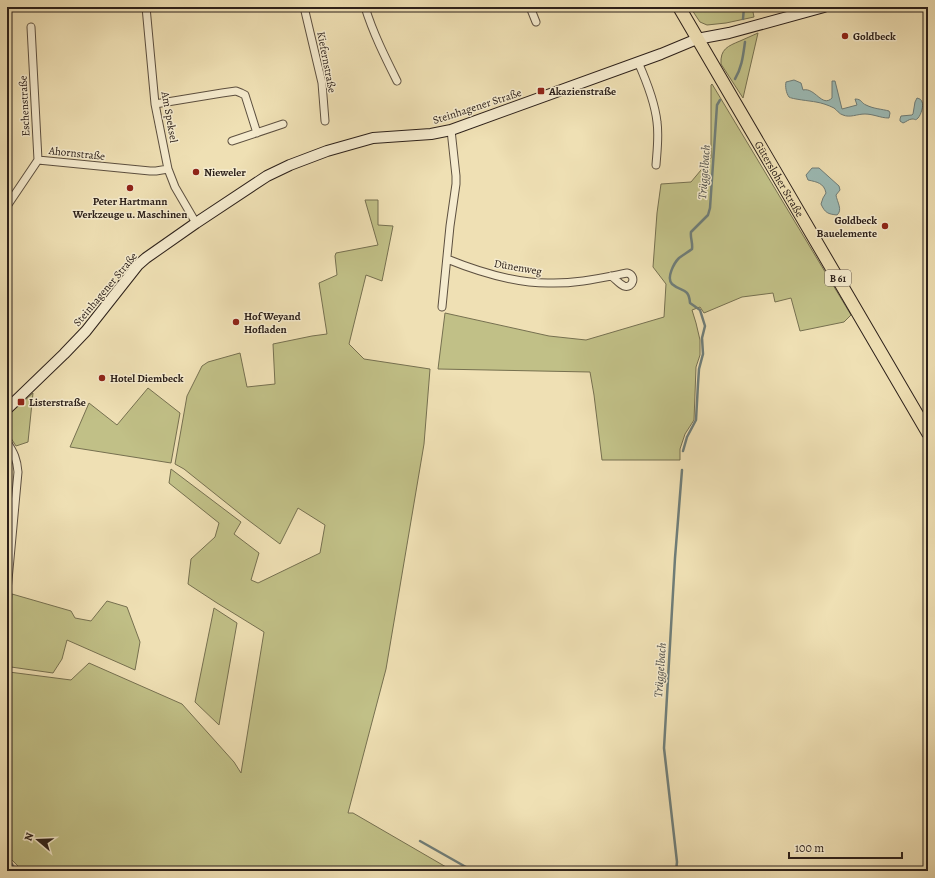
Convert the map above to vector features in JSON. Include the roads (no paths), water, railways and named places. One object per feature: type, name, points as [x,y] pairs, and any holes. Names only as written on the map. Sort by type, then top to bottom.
[{"type":"main road","name":"Gütersloher Straße","points":[[679,7],[928,433]]},
{"type":"main road","name":"Steinhagener Straße","points":[[7,409],[86,331],[138,265],[152,253],[196,223],[278,170],[299,160],[373,138],[431,134],[451,130],[697,39],[729,33],[824,7]]},
{"type":"street","name":"Am Speksel","points":[[146,7],[155,104],[168,169],[175,187],[196,223]]},
{"type":"street","name":"Kiefernstraße","points":[[304,7],[322,83],[325,121]]},
{"type":"street","points":[[365,7],[370,25],[397,81]]},
{"type":"street","points":[[530,7],[536,22]]},
{"type":"street","name":"Eschenstraße","points":[[31,28],[38,160]]},
{"type":"street","points":[[638,62],[651,97],[657,119],[658,143],[656,165]]},
{"type":"street","points":[[155,104],[236,91],[245,95],[256,132]]},
{"type":"street","points":[[232,141],[283,124]]},
{"type":"street","points":[[442,308],[450,226],[456,184],[451,130]]},
{"type":"street","name":"Ahornstraße","points":[[7,206],[38,160],[150,172],[168,169]]},
{"type":"street","name":"Dünenweg","points":[[447,258],[462,265],[496,276],[524,282],[562,283],[611,276]]},
{"type":"street","points":[[7,442],[17,461],[18,472],[7,591]]},
{"type":"water","points":[[794,80],[801,83],[803,90],[811,91],[825,101],[832,98],[832,81],[835,81],[842,109],[857,105],[855,99],[857,99],[869,106],[889,111],[889,118],[866,114],[846,116],[840,114],[834,108],[825,104],[791,98],[786,92],[786,82]]},
{"type":"water","points":[[917,98],[923,103],[919,117],[916,120],[911,119],[903,123],[900,121],[901,116],[913,114]]},
{"type":"water","points":[[812,168],[819,168],[839,186],[840,190],[836,195],[840,211],[837,215],[827,212],[821,204],[826,193],[824,187],[817,182],[808,180],[806,175]]},
{"type":"waterway","name":"Trüggelbach","points":[[743,19],[744,7]]},
{"type":"waterway","name":"Trüggelbach","points":[[735,79],[741,66],[745,42]]},
{"type":"waterway","name":"Trüggelbach","points":[[683,451],[687,437],[696,420],[699,369],[703,354],[702,338],[705,326],[700,310],[690,303],[688,294],[684,290],[672,284],[670,281],[670,274],[677,260],[692,249],[691,232],[708,215],[710,208],[717,105],[720,100]]},
{"type":"waterway","name":"Trüggelbach","points":[[676,871],[677,862],[664,748],[675,558],[682,470]]},
{"type":"waterway","points":[[420,841],[473,871]]},
{"type":"waterway","points":[[7,858],[17,871]]},
{"type":"place","name":"Goldbeck","points":[[845,36]]},
{"type":"place","name":"Akazienstraße","points":[[541,91]]},
{"type":"place","name":"Nieweler","points":[[196,172]]},
{"type":"place","name":"Peter Hartmann Werkzeuge u. Maschinen","points":[[130,188]]},
{"type":"place","name":"Goldbeck Bauelemente","points":[[885,226]]},
{"type":"place","name":"Hof Weyand Hofladen","points":[[236,322]]},
{"type":"place","name":"Hotel Diembeck","points":[[102,378]]},
{"type":"place","name":"Listerstraße","points":[[21,402]]}]
